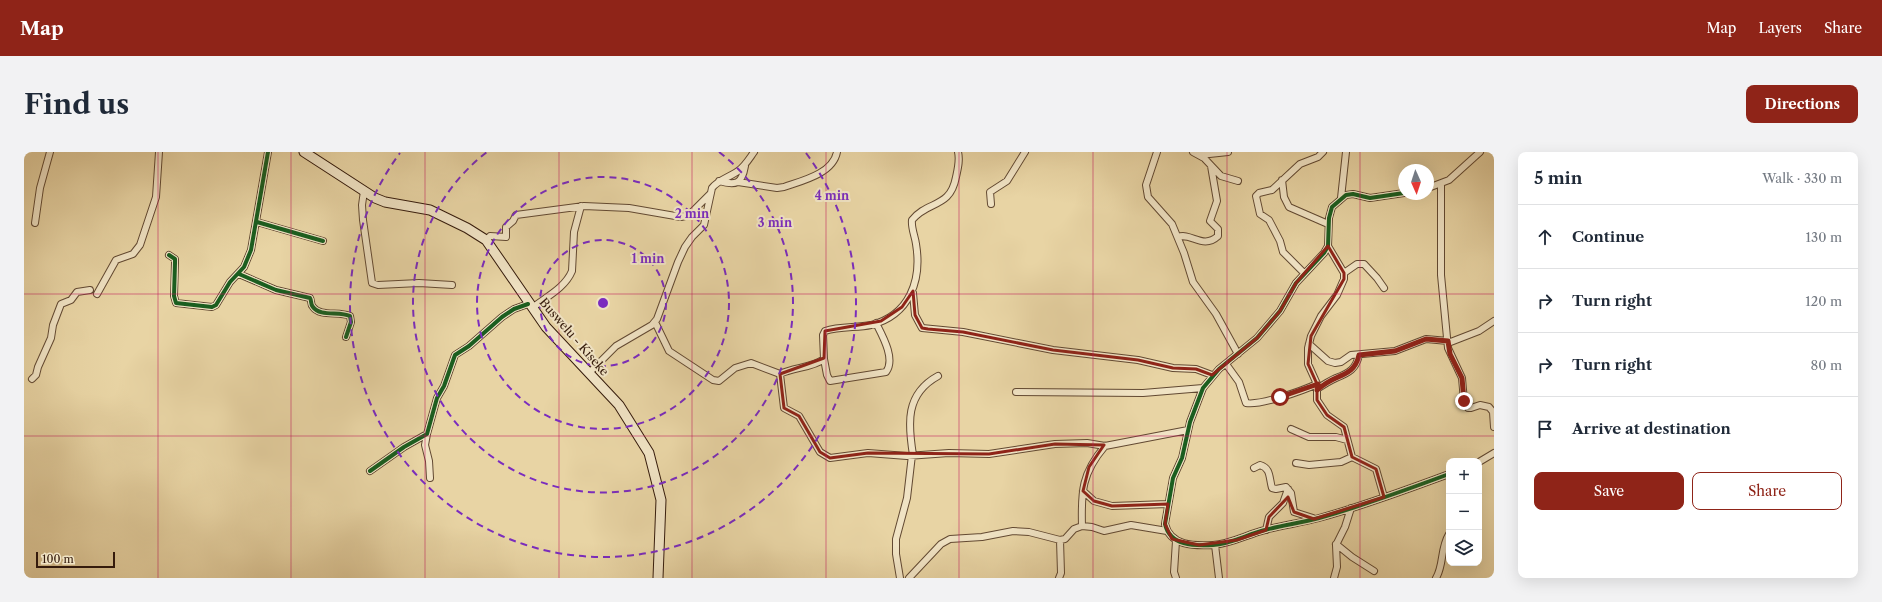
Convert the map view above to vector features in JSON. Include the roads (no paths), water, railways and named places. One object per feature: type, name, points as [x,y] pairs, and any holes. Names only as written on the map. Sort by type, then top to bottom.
[{"type":"main road","name":"Buswelu - Kiseke","points":[[304,152],[375,198],[385,202],[430,210],[467,228],[486,240],[530,306],[546,327],[619,405],[649,453],[661,500],[658,578]]},
{"type":"street","points":[[35,223],[40,188],[50,152]]},
{"type":"street","points":[[97,294],[116,260],[133,254],[140,245],[156,197],[159,152]]},
{"type":"street","points":[[169,255],[176,263],[174,296],[176,303],[212,307],[216,305],[230,282],[239,274],[249,254],[257,222],[268,152]]},
{"type":"street","points":[[738,182],[742,178],[745,166],[754,152]]},
{"type":"street","points":[[719,181],[733,184],[738,182],[777,188],[784,187],[821,172],[834,161],[837,152]]},
{"type":"street","points":[[958,152],[958,168],[950,195],[912,220],[917,261],[913,291],[915,315],[922,328],[928,330],[963,332],[1053,350],[1138,360],[1168,368],[1196,369],[1212,375]]},
{"type":"street","points":[[991,204],[990,192],[1007,181],[1025,152]]},
{"type":"street","points":[[1157,152],[1146,185],[1147,191],[1153,204],[1172,224],[1178,237],[1193,282],[1216,314],[1238,354]]},
{"type":"street","points":[[1193,152],[1200,155],[1221,176],[1238,181]]},
{"type":"street","points":[[1200,155],[1228,152]]},
{"type":"street","points":[[1304,273],[1283,252],[1280,241],[1269,220],[1260,214],[1258,210],[1256,195],[1272,190],[1282,180],[1290,175],[1300,164],[1318,157],[1323,152]]},
{"type":"street","points":[[1341,198],[1346,152]]},
{"type":"street","points":[[1434,186],[1441,184],[1480,152]]},
{"type":"street","points":[[589,373],[616,346],[655,322],[665,301],[675,268],[685,247],[692,237],[704,225],[712,188],[719,181],[728,178],[745,166]]},
{"type":"street","points":[[1178,237],[1186,236],[1198,241],[1206,241],[1218,236],[1218,229],[1210,221],[1217,201],[1210,173],[1211,166]]},
{"type":"street","points":[[1282,180],[1284,197],[1289,207],[1328,224]]},
{"type":"street","points":[[1441,184],[1441,275],[1450,354],[1462,378],[1463,396],[1466,405],[1471,408],[1480,405],[1489,407],[1493,412],[1494,427]]},
{"type":"street","points":[[364,191],[362,205],[372,283],[378,285],[426,283],[452,285]]},
{"type":"street","points":[[486,240],[490,236],[506,237],[506,227],[513,221],[516,215],[592,205],[629,208],[681,217],[689,215],[710,194]]},
{"type":"street","points":[[1398,194],[1370,198],[1352,194],[1341,198],[1332,207],[1328,224],[1328,246],[1324,253],[1296,283],[1280,311],[1258,338],[1212,375],[1203,388],[1188,430],[1182,458],[1173,478],[1165,524],[1172,539],[1176,541],[1199,545],[1215,545],[1351,508],[1446,475]]},
{"type":"street","points":[[430,478],[430,461],[425,445],[427,434],[437,398],[444,386],[455,355],[514,309],[530,306],[563,285],[572,271],[574,232],[581,206]]},
{"type":"street","points":[[257,222],[323,241]]},
{"type":"street","points":[[1328,246],[1344,273],[1342,286],[1337,296],[1321,316],[1309,344],[1308,364],[1317,387],[1316,396],[1319,403],[1327,415],[1344,427],[1352,457],[1376,469],[1384,497]]},
{"type":"street","points":[[1344,273],[1357,264],[1364,264],[1384,288]]},
{"type":"street","points":[[239,274],[276,290],[310,298],[313,307],[318,311],[336,312],[350,316],[351,322],[346,337]]},
{"type":"street","points":[[32,379],[36,375],[44,350],[51,338],[53,325],[61,304],[71,300],[77,292],[90,290]]},
{"type":"street","points":[[876,323],[884,340],[889,357],[888,369],[886,372],[830,381],[827,375],[824,358],[823,335],[826,331],[876,323],[902,307],[909,300],[913,291]]},
{"type":"street","points":[[1309,344],[1328,361],[1335,363],[1341,362],[1351,355],[1395,351],[1426,339],[1448,342],[1479,331],[1494,321]]},
{"type":"street","points":[[655,322],[669,351],[713,380],[719,381],[735,368],[751,363],[780,374],[788,370],[814,364],[824,358]]},
{"type":"street","points":[[1226,364],[1239,382],[1246,404],[1254,404],[1317,387],[1349,373],[1356,365],[1359,355]]},
{"type":"street","points":[[780,374],[784,408],[799,416],[820,452],[825,457],[830,458],[868,453],[912,455],[949,453],[989,454],[1055,444],[1087,443],[1104,446],[1188,430]]},
{"type":"street","points":[[900,578],[896,554],[896,538],[907,498],[912,455],[909,420],[913,402],[920,392],[938,376]]},
{"type":"street","points":[[1016,392],[1143,393],[1203,388]]},
{"type":"street","points":[[1292,429],[1309,437],[1336,437],[1347,440]]},
{"type":"street","points":[[370,471],[404,447],[427,434]]},
{"type":"street","points":[[1082,526],[1083,491],[1089,467],[1104,446]]},
{"type":"street","points":[[1482,460],[1494,453]]},
{"type":"street","points":[[1296,462],[1309,465],[1341,462],[1352,457]]},
{"type":"street","points":[[1254,468],[1260,465],[1269,471],[1272,488],[1286,487],[1288,489],[1291,494],[1294,512],[1314,519]]},
{"type":"street","points":[[1266,530],[1269,517],[1282,504],[1288,489]]},
{"type":"street","points":[[1083,491],[1094,501],[1112,506],[1168,504]]},
{"type":"street","points":[[1334,578],[1337,567],[1336,544],[1345,527],[1351,508]]},
{"type":"street","points":[[913,576],[941,544],[950,539],[982,537],[1013,531],[1029,532],[1060,540],[1065,539],[1074,529],[1082,526],[1092,527],[1104,531],[1131,525],[1167,531]]},
{"type":"street","points":[[1060,540],[1060,578]]},
{"type":"street","points":[[1436,578],[1439,572],[1443,545],[1446,540]]},
{"type":"street","points":[[1176,541],[1174,572],[1176,578]]},
{"type":"street","points":[[1336,544],[1352,557],[1374,571]]},
{"type":"street","points":[[1215,545],[1219,578]]}]
